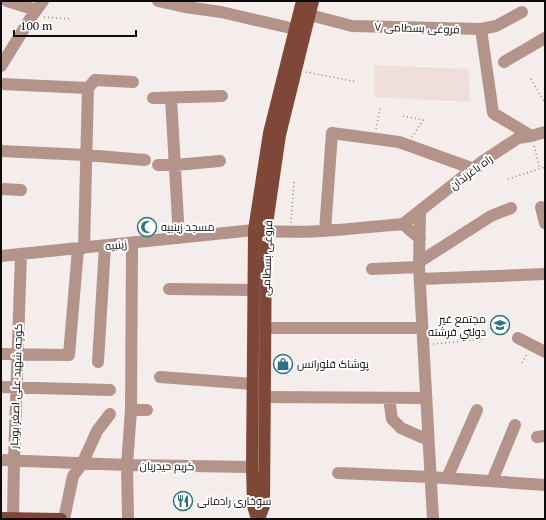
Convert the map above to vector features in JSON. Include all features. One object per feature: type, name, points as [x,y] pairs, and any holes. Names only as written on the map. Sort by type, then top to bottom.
[{"type":"main road","name":"فروغی بسطامی","points":[[258,519],[253,506],[252,467],[253,290],[269,133],[302,1]]},
{"type":"main road","name":"فروغی بسطامی","points":[[258,519],[264,506],[265,328],[260,231],[280,135],[313,1]]},
{"type":"main road","points":[[1,518],[62,519]]},
{"type":"street","points":[[2,62],[37,9],[7,1]]},
{"type":"street","points":[[158,1],[222,7],[295,29]]},
{"type":"street","name":"فروغی بسطامی ۷","points":[[310,14],[352,26],[482,30],[496,26],[522,12]]},
{"type":"street","points":[[482,30],[493,113],[531,136]]},
{"type":"street","points":[[504,62],[545,38]]},
{"type":"street","points":[[1,354],[69,356],[81,248],[88,90],[95,80],[133,82]]},
{"type":"street","points":[[1,84],[88,90]]},
{"type":"street","points":[[154,98],[222,96]]},
{"type":"street","points":[[171,98],[179,238]]},
{"type":"street","name":"راه باغزندان","points":[[403,224],[474,169],[518,138],[545,132]]},
{"type":"street","points":[[325,231],[332,133],[399,142],[474,169]]},
{"type":"street","points":[[1,151],[86,155],[145,160]]},
{"type":"street","points":[[158,165],[220,161]]},
{"type":"street","points":[[1,190],[21,190]]},
{"type":"street","points":[[541,207],[545,223]]},
{"type":"street","points":[[420,269],[491,216],[511,208]]},
{"type":"street","points":[[420,211],[422,328],[433,519]]},
{"type":"street","points":[[403,224],[420,239]]},
{"type":"street","name":"زینبیه","points":[[1,256],[260,231],[325,231],[403,224]]},
{"type":"street","points":[[128,519],[128,465],[132,410],[132,243]]},
{"type":"street","points":[[98,362],[105,246]]},
{"type":"street","name":"کوچه شهید علی اصغر بوجار","points":[[13,518],[21,254]]},
{"type":"street","points":[[372,269],[420,269],[545,274]]},
{"type":"street","points":[[169,289],[253,290]]},
{"type":"street","points":[[265,328],[422,328]]},
{"type":"street","points":[[518,338],[545,352]]},
{"type":"street","points":[[160,377],[253,384]]},
{"type":"street","points":[[1,387],[110,390]]},
{"type":"street","points":[[264,397],[426,398]]},
{"type":"street","points":[[389,398],[392,419],[396,424],[401,428],[428,440]]},
{"type":"street","points":[[132,410],[147,410]]},
{"type":"street","points":[[446,478],[477,410]]},
{"type":"street","points":[[62,519],[73,476],[82,464],[97,431],[110,414]]},
{"type":"street","points":[[492,481],[515,425]]},
{"type":"street","name":"کریم حیدریان","points":[[1,460],[82,464],[252,467]]},
{"type":"street","points":[[338,473],[430,477],[545,485]]},
{"type":"path","points":[[37,9],[70,18]]},
{"type":"path","points":[[296,70],[357,82]]},
{"type":"path","points":[[532,79],[545,103]]},
{"type":"path","points":[[374,138],[380,108]]},
{"type":"path","points":[[403,116],[423,120],[408,145]]},
{"type":"path","points":[[531,136],[540,168]]},
{"type":"path","points":[[508,179],[540,168],[545,168]]},
{"type":"path","points":[[290,232],[294,180]]},
{"type":"path","points":[[423,345],[485,338]]},
{"type":"shaded area","points":[[374,65],[469,69],[470,102],[374,97]]},
{"type":"place","name":"مسجد زینبیه","points":[[147,227]]},
{"type":"place","name":"مجتمع غير دولتي فرشته","points":[[500,325]]},
{"type":"place","name":"پوشاک فلورانس","points":[[283,364]]},
{"type":"place","name":"سوخاری رادمانی","points":[[183,501]]}]
